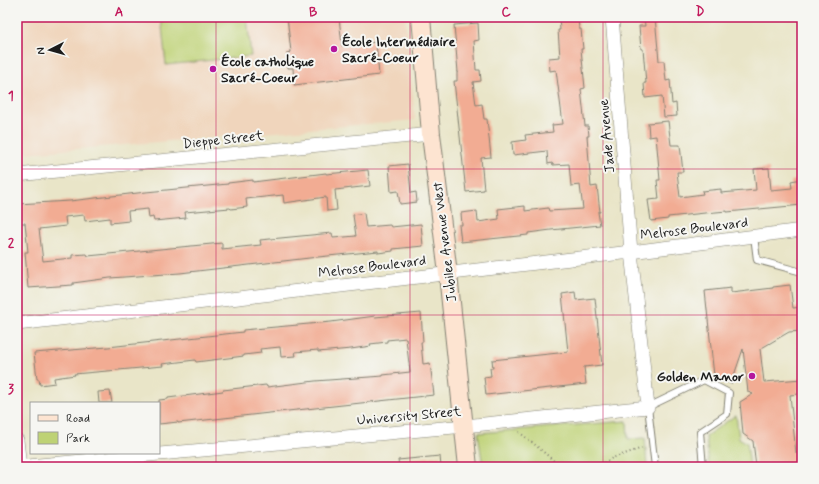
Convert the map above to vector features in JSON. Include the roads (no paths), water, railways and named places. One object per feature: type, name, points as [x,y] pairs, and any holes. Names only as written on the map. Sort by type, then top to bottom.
[{"type":"main road","name":"Jubilee Avenue West","points":[[421,17],[431,134],[465,426],[468,467]]},
{"type":"street","name":"Jade Avenue","points":[[612,17],[631,252]]},
{"type":"street","name":"Dieppe Street","points":[[17,175],[431,134]]},
{"type":"street","name":"Melrose Boulevard","points":[[17,324],[448,274],[802,230]]},
{"type":"street","points":[[631,252],[648,407]]},
{"type":"street","name":"University Street","points":[[19,467],[465,426],[648,407]]},
{"type":"street","points":[[17,440],[19,467]]},
{"type":"lane","points":[[754,236],[757,260],[802,272]]},
{"type":"lane","points":[[655,467],[648,407],[704,380],[729,393],[727,414],[700,432],[703,467]]},
{"type":"place","name":"École Intermédiaire Sacré-Coeur","points":[[334,49]]},
{"type":"place","name":"École catholique Sacré-Coeur","points":[[213,69]]},
{"type":"place","name":"Golden Manor","points":[[752,376]]}]
